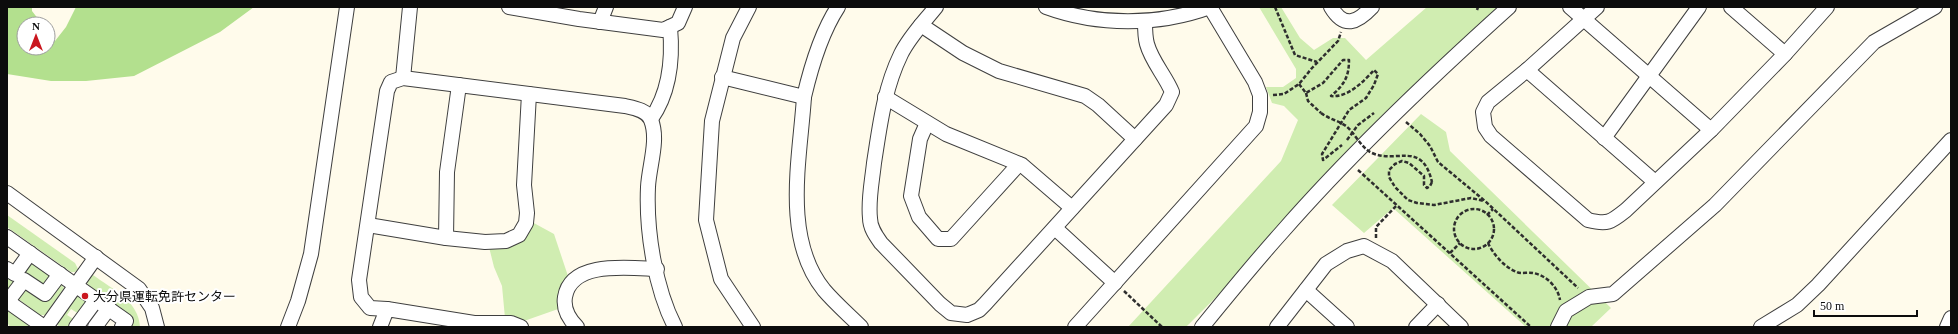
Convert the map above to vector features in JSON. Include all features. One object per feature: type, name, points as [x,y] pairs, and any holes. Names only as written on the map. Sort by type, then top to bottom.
[{"type":"street","points":[[288,327],[298,301],[311,254],[347,7]]},
{"type":"street","points":[[403,78],[410,7]]},
{"type":"street","points":[[509,7],[600,22],[663,30],[678,23],[685,7]]},
{"type":"street","points":[[600,22],[606,7]]},
{"type":"street","points":[[749,7],[733,38],[712,121],[706,220],[721,279],[752,327]]},
{"type":"street","points":[[838,7],[832,17],[810,73],[804,97],[797,199],[798,234],[808,265],[824,290],[861,327]]},
{"type":"street","points":[[936,7],[921,25],[902,53],[884,97],[869,198],[871,226],[881,243],[945,309],[956,314],[967,315],[979,310],[1166,105],[1172,92],[1168,80],[1153,59],[1146,42],[1145,22]]},
{"type":"street","points":[[1046,7],[1094,18],[1145,22],[1177,16],[1210,7],[1255,82],[1260,95],[1260,112],[1256,126],[1075,327]]},
{"type":"street","points":[[1331,7],[1337,17],[1347,22],[1357,20],[1372,7]]},
{"type":"street","points":[[1202,327],[1282,232],[1363,146],[1454,56],[1509,7]]},
{"type":"street","points":[[1570,7],[1711,130]]},
{"type":"street","points":[[1597,7],[1527,70],[1488,102],[1483,112],[1485,127],[1491,136],[1588,220],[1602,223],[1612,221],[1711,130],[1785,54],[1827,7]]},
{"type":"street","points":[[1604,138],[1699,7]]},
{"type":"street","points":[[1731,7],[1785,54]]},
{"type":"street","points":[[1558,327],[1565,313],[1589,297],[1613,294],[1715,204],[1874,42],[1935,7]]},
{"type":"street","points":[[921,25],[963,53],[999,71],[1085,96],[1098,105],[1135,139]]},
{"type":"street","points":[[651,119],[661,105],[669,76],[672,45],[670,27]]},
{"type":"street","points":[[1527,70],[1654,182]]},
{"type":"street","points":[[722,77],[804,97]]},
{"type":"street","points":[[521,327],[511,323],[474,323],[387,309],[370,308],[360,297],[359,280],[387,91],[392,82],[403,78],[625,106],[642,110],[651,119],[654,137],[647,210],[657,269],[667,311],[675,327]]},
{"type":"street","points":[[446,238],[448,166],[459,85]]},
{"type":"street","points":[[368,225],[446,238],[485,242],[506,241],[519,235],[526,223],[527,213],[524,185],[529,94]]},
{"type":"street","points":[[884,97],[953,137],[1019,164],[1036,176],[1072,208]]},
{"type":"street","points":[[927,123],[920,139],[911,196],[919,217],[938,239],[951,239],[1019,164]]},
{"type":"street","points":[[1761,327],[1796,305],[1818,285],[1951,140]]},
{"type":"street","points":[[7,193],[140,289],[152,308],[156,327]]},
{"type":"street","points":[[1055,228],[1115,282]]},
{"type":"street","points":[[7,237],[126,321],[122,327]]},
{"type":"street","points":[[1277,327],[1326,264],[1347,251],[1364,246],[1392,261],[1461,327]]},
{"type":"street","points":[[7,269],[15,274],[30,254]]},
{"type":"street","points":[[60,274],[45,294],[24,280],[7,301],[45,327],[96,257]]},
{"type":"street","points":[[577,327],[568,318],[564,301],[566,289],[572,280],[597,269],[657,269]]},
{"type":"street","points":[[1306,290],[1347,327]]},
{"type":"street","points":[[76,327],[96,300]]},
{"type":"street","points":[[1416,327],[1438,304]]},
{"type":"street","points":[[95,327],[109,308]]},
{"type":"street","points":[[380,327],[387,309]]},
{"type":"street","points":[[1947,327],[1951,318]]},
{"type":"path","points":[[1275,7],[1295,55],[1317,62]]},
{"type":"path","points":[[1260,95],[1284,94],[1299,84],[1317,62],[1338,41],[1342,20]]},
{"type":"path","points":[[1306,93],[1323,84],[1344,60],[1349,60],[1349,71],[1345,82],[1331,96],[1337,96],[1347,92],[1362,83],[1374,70],[1378,74],[1374,85],[1366,98],[1349,110],[1322,154],[1324,160],[1345,143],[1358,125],[1377,110]]},
{"type":"path","points":[[1299,84],[1306,93],[1308,101],[1328,118],[1346,126],[1371,153],[1380,155],[1411,156],[1420,161],[1428,169],[1432,182],[1427,188],[1424,185],[1424,176],[1409,163],[1402,162],[1395,164],[1389,170],[1388,177],[1395,187],[1408,200],[1417,203],[1434,204],[1471,198],[1485,201]]},
{"type":"path","points":[[1406,122],[1420,134],[1430,146],[1438,162],[1485,201],[1589,297]]},
{"type":"path","points":[[1357,170],[1397,204],[1531,327]]},
{"type":"path","points":[[1375,252],[1376,227],[1397,204]]},
{"type":"path","points":[[1487,215],[1493,209]]},
{"type":"path","points":[[1469,210],[1482,211],[1487,215],[1493,226],[1494,232],[1488,243],[1476,249],[1469,249],[1460,243],[1454,235],[1454,228],[1458,216],[1469,210]]},
{"type":"path","points":[[1450,253],[1460,243]]},
{"type":"path","points":[[1488,243],[1492,251],[1517,272],[1534,273],[1545,278],[1555,286],[1560,294],[1561,308],[1565,313]]},
{"type":"path","points":[[1115,282],[1160,326]]},
{"type":"green space","points":[[7,7],[32,7],[32,11],[36,16],[16,16],[16,56],[56,56],[56,40],[66,27],[76,7],[254,7],[220,32],[134,76],[86,81],[51,81],[7,74]]},
{"type":"green space","points":[[1259,7],[1281,7],[1300,38],[1314,50],[1333,38],[1345,38],[1366,60],[1427,7],[1507,7],[1186,327],[1128,327],[1281,161],[1298,120],[1284,106],[1272,103],[1266,87],[1283,87],[1296,78],[1296,69]]},
{"type":"green space","points":[[1421,114],[1446,132],[1450,151],[1611,308],[1591,327],[1526,327],[1393,208],[1364,233],[1332,205]]},
{"type":"green space","points":[[7,215],[75,263],[78,269],[75,272],[71,272],[7,227]]},
{"type":"green space","points":[[532,222],[554,234],[568,276],[563,286],[561,308],[524,321],[505,318],[502,286],[494,267],[489,247],[512,243],[527,236]]},
{"type":"green space","points":[[31,262],[50,275],[43,287],[24,275],[7,292],[7,272]]},
{"type":"green space","points":[[93,275],[123,296],[130,303],[135,310],[140,327],[127,327],[133,317],[88,285],[87,282]]},
{"type":"green space","points":[[60,283],[64,288],[45,315],[40,315],[17,298],[26,286]]},
{"type":"green space","points":[[77,296],[80,296],[87,301],[79,314],[71,309],[67,315],[75,320],[70,327],[59,327],[57,323]]},
{"type":"green space","points":[[7,309],[28,323],[29,327],[10,327],[7,322]]},
{"type":"place","name":"大分県運転免許センター","points":[[85,296]]}]
